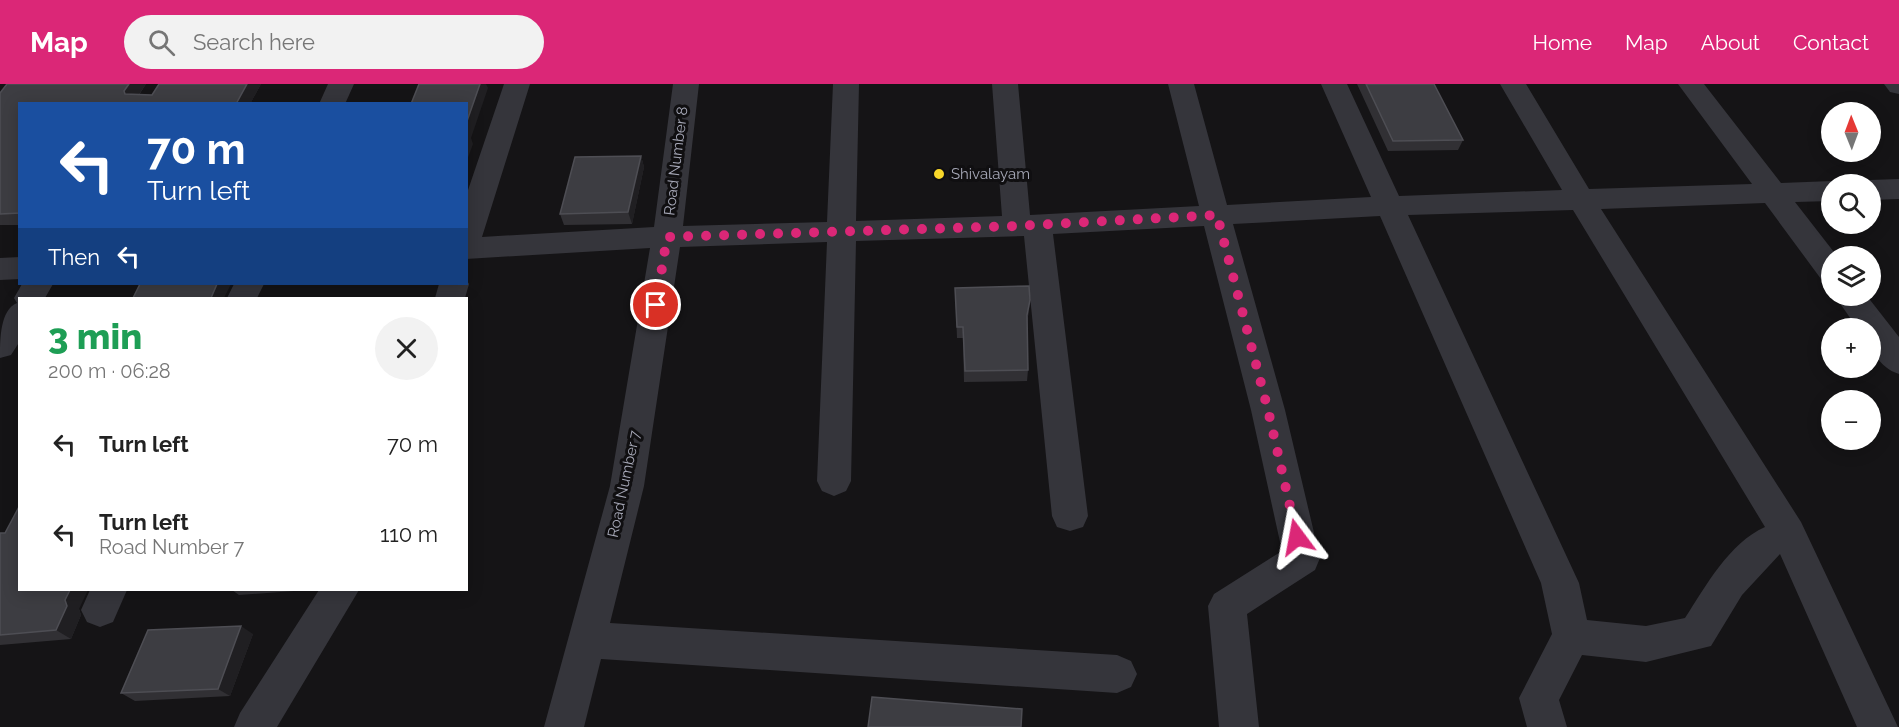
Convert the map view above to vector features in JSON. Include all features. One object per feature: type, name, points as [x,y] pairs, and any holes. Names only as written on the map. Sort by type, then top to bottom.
[{"type":"street","points":[[333,102],[341,84]]},
{"type":"street","points":[[468,235],[517,84]]},
{"type":"street","name":"Road Number 8","points":[[667,237],[686,84]]},
{"type":"street","points":[[834,481],[846,84]]},
{"type":"street","points":[[1005,84],[1070,516]]},
{"type":"street","points":[[1181,84],[1268,410],[1302,558],[1227,606],[1239,727]]},
{"type":"street","points":[[1334,84],[1560,583],[1572,636],[1539,698],[1547,727]]},
{"type":"street","points":[[1513,84],[1582,201],[1788,533],[1878,727]]},
{"type":"street","points":[[1691,84],[1821,257]]},
{"type":"street","points":[[1881,190],[1899,189]]},
{"type":"street","points":[[468,248],[667,237],[1027,226],[1388,206],[1821,192]]},
{"type":"street","name":"Road Number 7","points":[[564,727],[627,486],[667,237]]},
{"type":"street","points":[[0,269],[18,268]]},
{"type":"street","points":[[1858,306],[1899,361]]},
{"type":"street","points":[[0,346],[18,317]]},
{"type":"street","points":[[1572,636],[1646,644],[1697,633],[1729,583],[1764,544],[1788,533]]},
{"type":"street","points":[[254,727],[339,591]]},
{"type":"street","points":[[586,640],[1117,674]]},
{"type":"building","points":[[7,84],[129,84],[124,91],[125,94],[152,95],[159,84],[247,84],[237,102],[18,102],[18,213],[0,214],[0,93]]},
{"type":"building","points":[[419,84],[480,84],[468,118],[468,102],[412,102]]},
{"type":"building","points":[[1366,84],[1434,84],[1463,140],[1393,141]]},
{"type":"building","points":[[641,156],[628,212],[560,214],[575,157]]},
{"type":"building","points":[[140,285],[217,285],[211,297],[134,297]]},
{"type":"building","points":[[1029,286],[1028,370],[965,371],[963,327],[957,327],[955,288]]},
{"type":"building","points":[[18,509],[18,591],[70,591],[65,600],[67,606],[56,630],[0,635],[0,533],[5,533]]},
{"type":"building","points":[[241,626],[218,689],[121,693],[148,630]]},
{"type":"building","points":[[872,697],[1022,709],[1021,727],[868,727]]},
{"type":"place","name":"Shivalayam","points":[[939,174]]},
{"type":"route","points":[[656,305],[667,237],[1017,226],[1217,215],[1268,410],[1297,537]]}]
